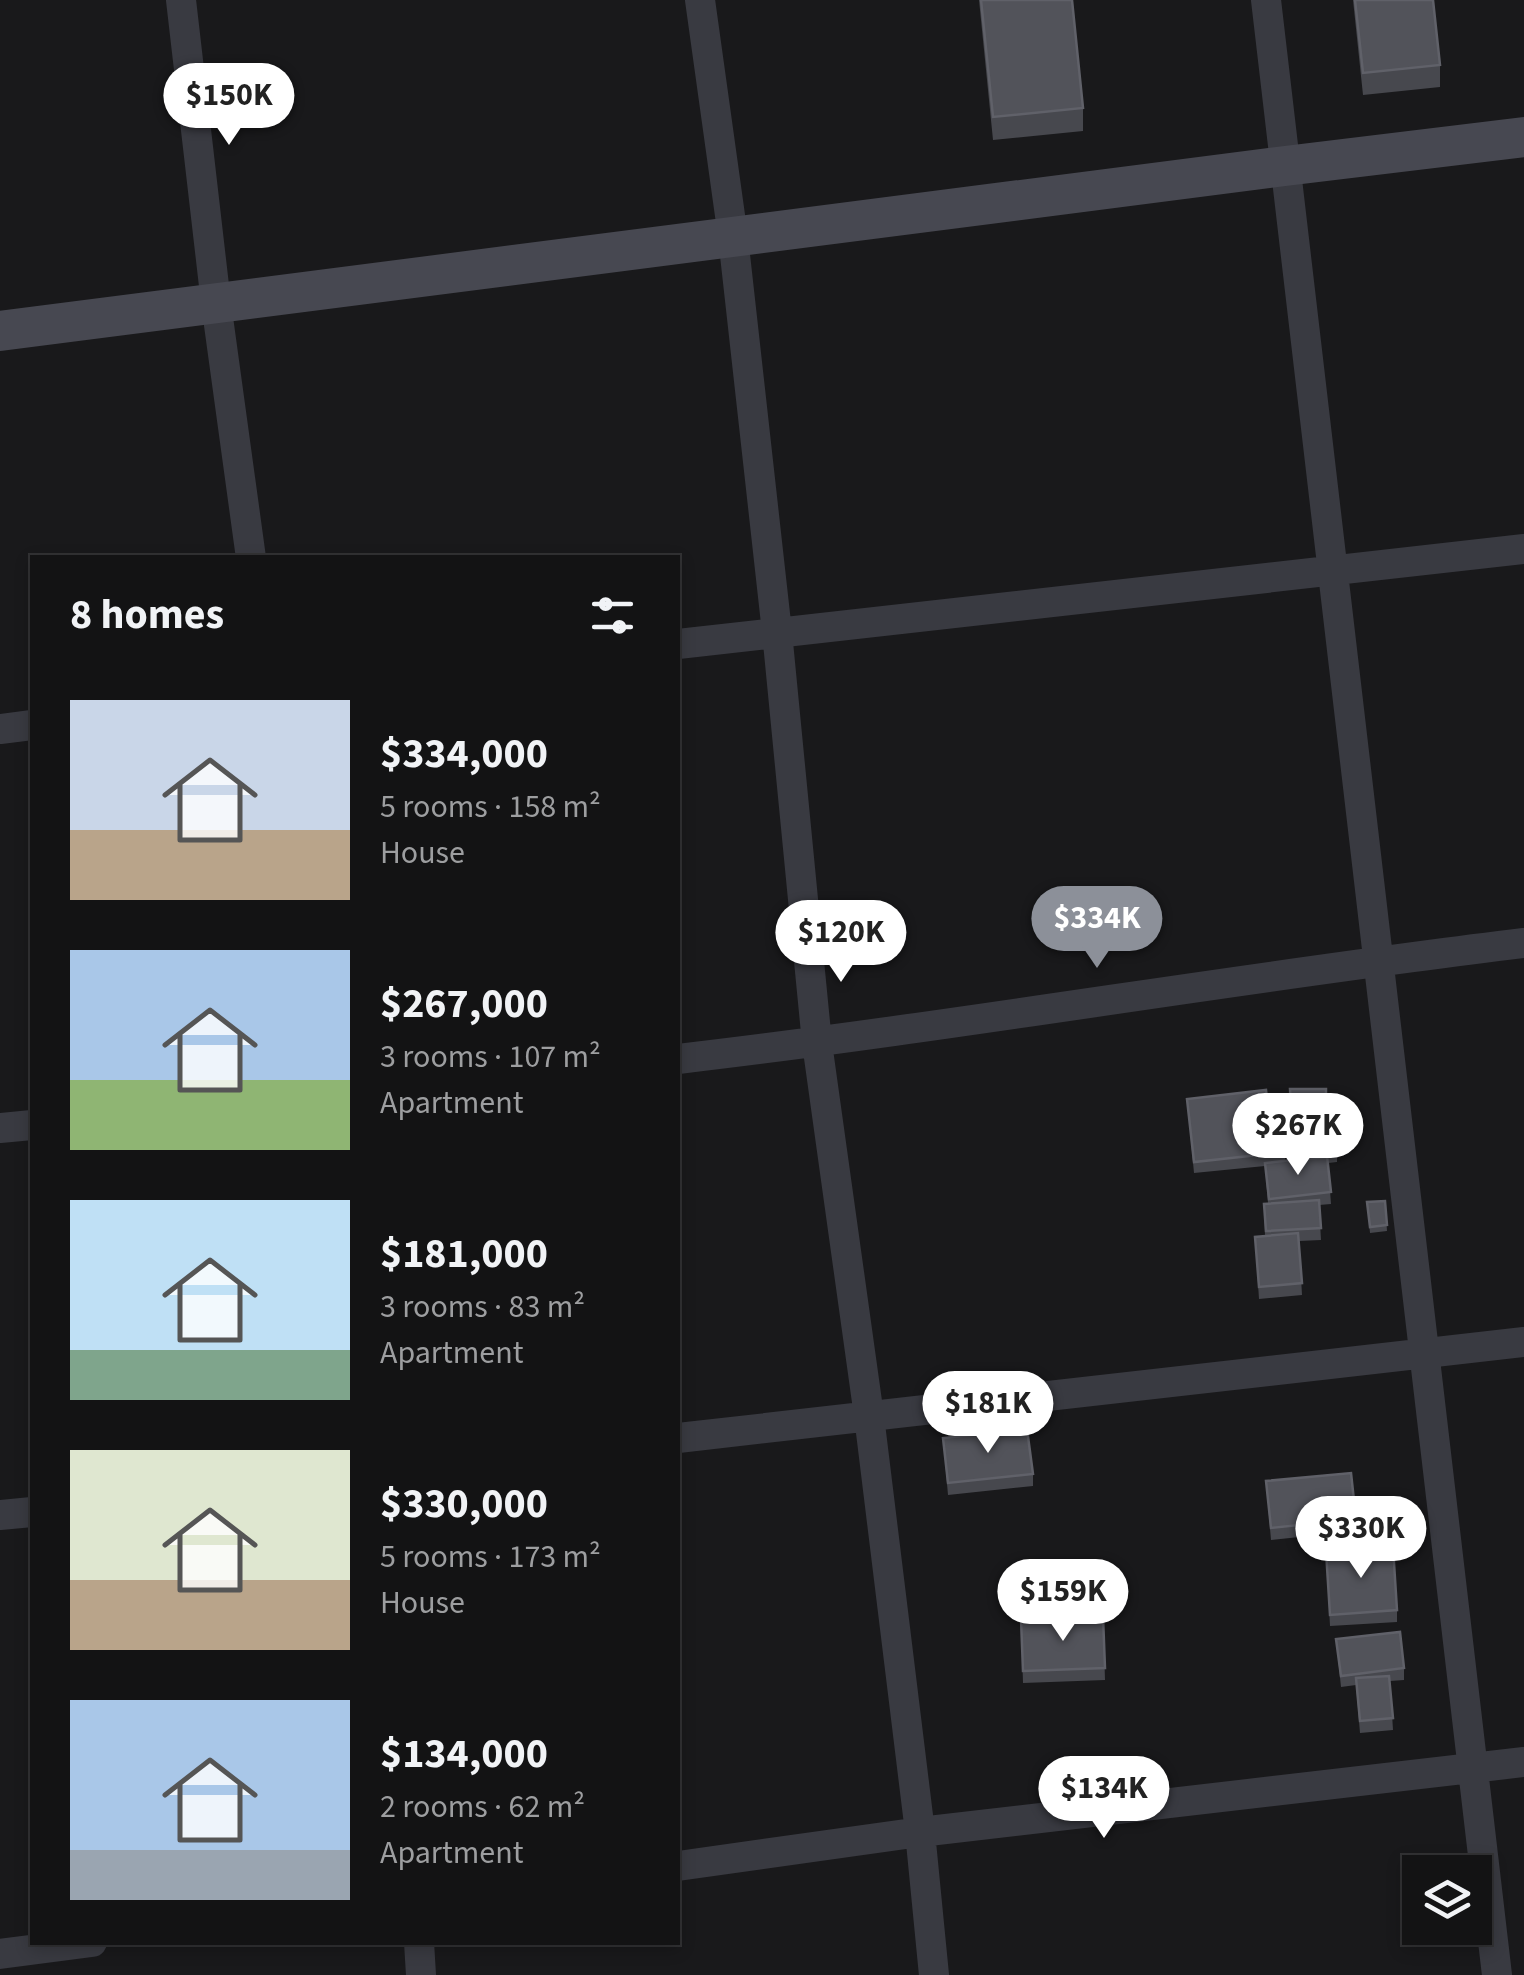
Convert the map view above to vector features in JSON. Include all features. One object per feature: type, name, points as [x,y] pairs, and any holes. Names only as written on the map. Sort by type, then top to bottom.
[{"type":"main road","points":[[0,330],[1524,138]]},
{"type":"street","points":[[181,0],[251,555]]},
{"type":"street","points":[[700,0],[732,237],[777,632],[817,1043],[869,1416],[934,1975]]},
{"type":"street","points":[[1266,0],[1497,1975]]},
{"type":"street","points":[[680,644],[1524,549]]},
{"type":"street","points":[[0,729],[30,725]]},
{"type":"street","points":[[680,1059],[817,1043],[1524,942]]},
{"type":"street","points":[[0,1128],[30,1125]]},
{"type":"street","points":[[680,1438],[1524,1342]]},
{"type":"street","points":[[0,1516],[30,1512]]},
{"type":"street","points":[[680,1866],[920,1832],[1524,1762]]},
{"type":"street","points":[[0,1954],[69,1945]]},
{"type":"street","points":[[419,1945],[421,1975]]},
{"type":"building","points":[[981,0],[1072,0],[1083,108],[993,117]]},
{"type":"building","points":[[1355,0],[1433,0],[1440,65],[1363,73]]},
{"type":"building","points":[[1290,1089],[1326,1089],[1326,1107],[1291,1108]]},
{"type":"building","points":[[1266,1090],[1269,1116],[1281,1115],[1285,1152],[1194,1162],[1187,1099]]},
{"type":"building","points":[[1334,1127],[1337,1156],[1294,1160],[1291,1131]]},
{"type":"building","points":[[1327,1156],[1331,1192],[1269,1199],[1265,1163]]},
{"type":"building","points":[[1319,1200],[1321,1228],[1266,1231],[1264,1204]]},
{"type":"building","points":[[1385,1201],[1387,1225],[1370,1227],[1367,1202]]},
{"type":"building","points":[[1298,1233],[1302,1283],[1259,1287],[1255,1237]]},
{"type":"building","points":[[1027,1429],[1033,1474],[948,1483],[943,1438]]},
{"type":"building","points":[[1351,1473],[1356,1519],[1271,1528],[1266,1481]]},
{"type":"building","points":[[1393,1547],[1397,1610],[1330,1615],[1326,1551]]},
{"type":"building","points":[[1103,1616],[1105,1668],[1023,1671],[1021,1619]]},
{"type":"building","points":[[1400,1632],[1404,1668],[1341,1676],[1336,1639]]},
{"type":"building","points":[[1389,1676],[1393,1718],[1360,1721],[1356,1678]]}]
